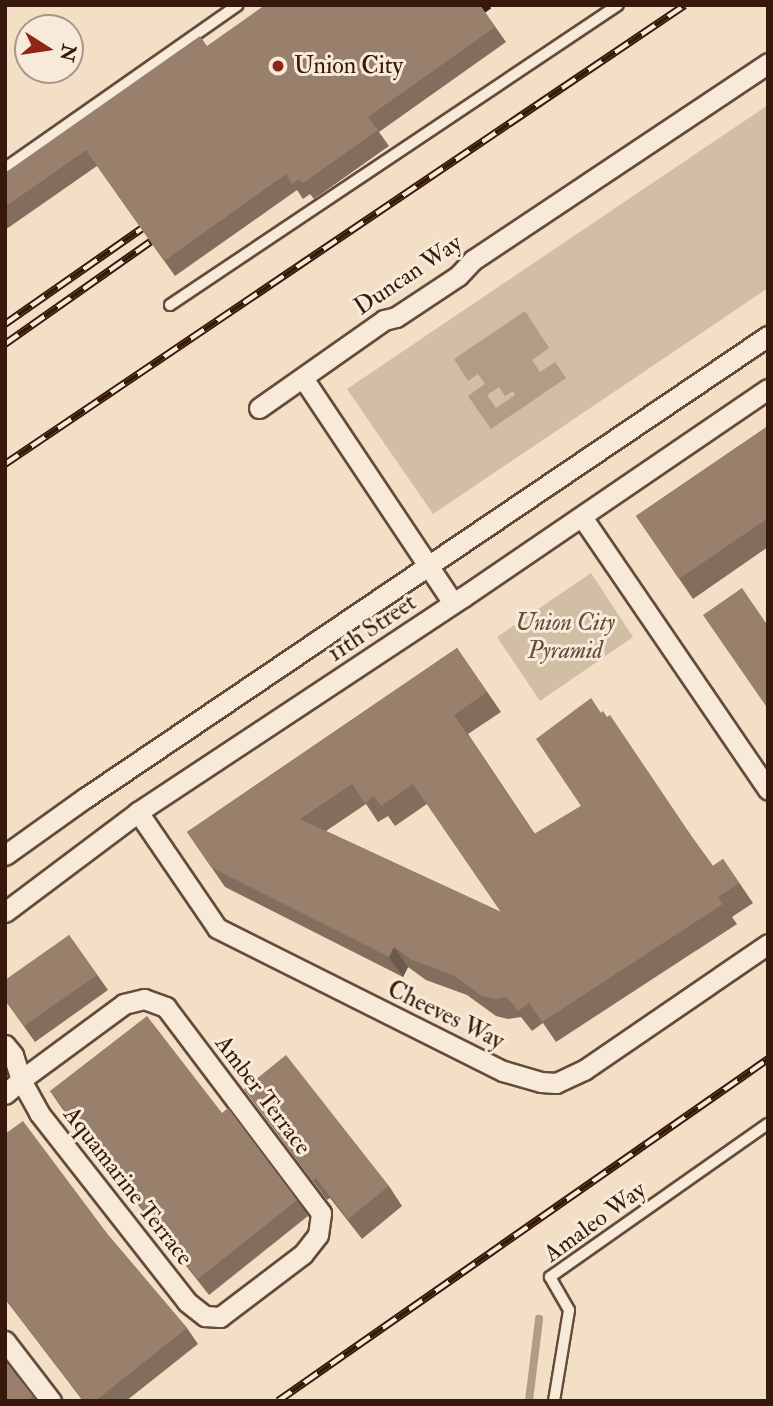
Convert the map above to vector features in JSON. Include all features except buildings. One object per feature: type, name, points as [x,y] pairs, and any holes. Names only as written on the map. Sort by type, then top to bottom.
[{"type":"street","name":"Duncan Way","points":[[259,408],[384,320],[396,317],[440,288],[473,260],[768,63]]},
{"type":"street","name":"11th Street","points":[[5,855],[768,336]]},
{"type":"street","points":[[303,378],[426,567],[453,603]]},
{"type":"street","name":"11th Street","points":[[5,912],[138,812],[582,517],[768,388]]},
{"type":"street","points":[[582,517],[768,790]]},
{"type":"street","name":"Cheeves Way","points":[[138,812],[217,928],[503,1071],[541,1083],[562,1081],[584,1070],[768,944]]},
{"type":"street","name":"Amber Terrace","points":[[13,1078],[124,1004],[144,999],[166,1007],[321,1213],[318,1235],[303,1254],[220,1317],[205,1315]]},
{"type":"street","name":"Aquamarine Terrace","points":[[5,1045],[13,1055],[13,1078],[187,1302],[205,1315]]},
{"type":"street","points":[[5,1094],[13,1078]]},
{"type":"street","points":[[5,1341],[51,1401]]},
{"type":"lane","points":[[5,168],[238,5]]},
{"type":"lane","points":[[170,305],[618,5]]},
{"type":"lane","name":"Amaleo Way","points":[[554,1401],[569,1310],[550,1277],[768,1124]]},
{"type":"green space","points":[[768,105],[768,288],[433,514],[347,389]]},
{"type":"green space","name":"Union City Pyramid","points":[[591,573],[633,637],[540,701],[497,637]]},
{"type":"shaded area","points":[[525,311],[549,348],[532,360],[540,372],[555,362],[566,378],[491,429],[468,396],[485,384],[478,374],[468,381],[454,359]],"holes":[[[499,387],[505,396],[513,391],[515,395],[496,408],[487,395]]]},
{"type":"waterway","points":[[529,1401],[539,1319]]},
{"type":"railway","points":[[467,21],[489,5]]},
{"type":"railway","points":[[5,464],[685,5]]},
{"type":"railway","points":[[5,324],[157,218]]},
{"type":"railway","points":[[5,344],[166,231]]},
{"type":"railway","points":[[278,1401],[768,1059]]},
{"type":"place","name":"Union City","points":[[278,66]]}]
